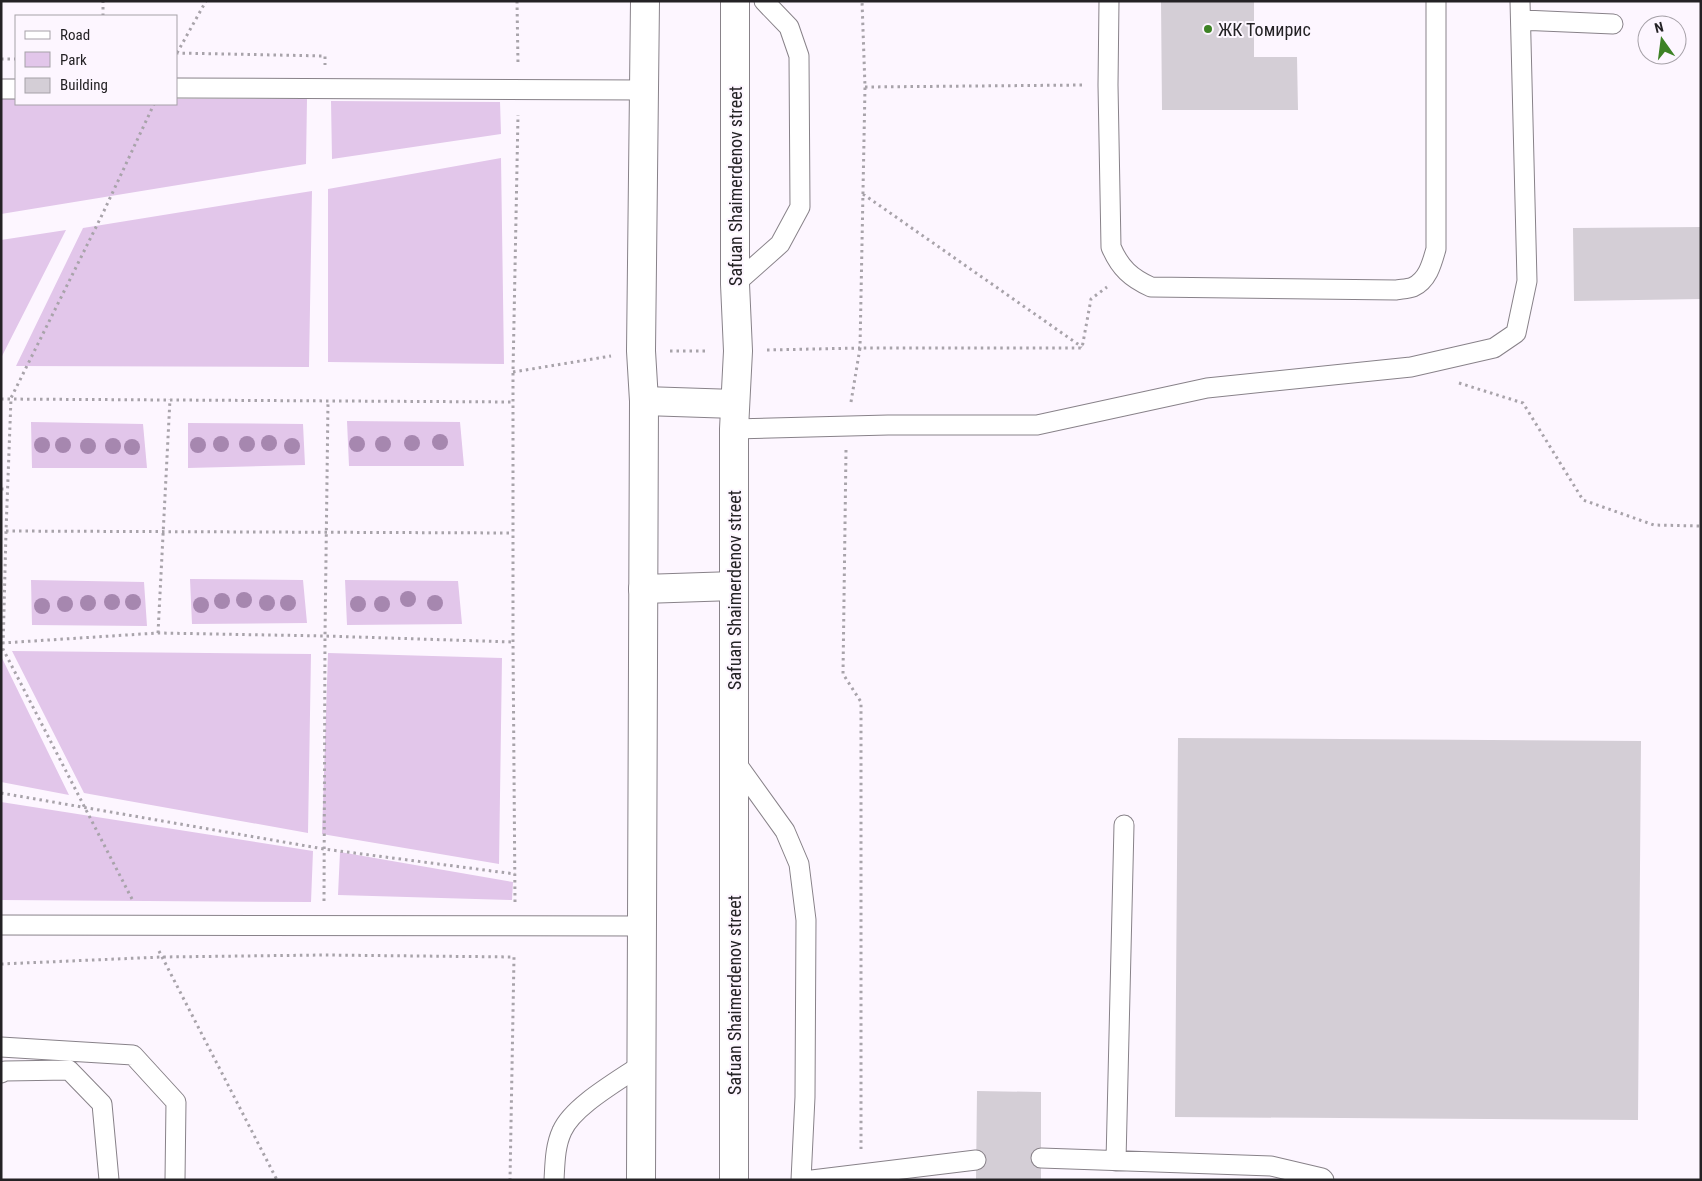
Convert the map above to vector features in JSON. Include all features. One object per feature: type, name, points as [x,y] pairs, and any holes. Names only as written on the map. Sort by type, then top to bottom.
[{"type":"main road","points":[[641,1180],[644,401],[641,351],[646,1]]},
{"type":"main road","name":"Safuan Shaimerdenov street","points":[[734,1180],[734,586],[735,417],[738,351],[735,284],[735,1]]},
{"type":"main road","points":[[644,401],[735,417]]},
{"type":"main road","points":[[643,589],[734,586]]},
{"type":"lane","points":[[735,284],[780,244],[800,207],[799,56],[789,27],[764,1]]},
{"type":"lane","points":[[1110,1],[1108,85],[1111,247],[1117,262],[1138,281],[1151,287],[1396,290],[1413,286],[1426,276],[1436,249],[1436,1]]},
{"type":"lane","points":[[735,417],[846,426],[1036,425],[1207,388],[1411,367],[1494,348],[1516,333],[1527,281],[1520,1]]},
{"type":"lane","points":[[1520,20],[1613,24]]},
{"type":"lane","points":[[178,88],[645,90]]},
{"type":"lane","points":[[1,89],[15,89]]},
{"type":"lane","points":[[734,760],[785,831],[799,864],[806,920],[805,1097],[801,1180]]},
{"type":"lane","points":[[1116,1161],[1124,826]]},
{"type":"lane","points":[[1,925],[642,926]]},
{"type":"lane","points":[[1,1047],[132,1056],[176,1102],[175,1180]]},
{"type":"lane","points":[[554,1180],[556,1148],[562,1130],[573,1113],[641,1065]]},
{"type":"lane","points":[[1,1073],[5,1071],[68,1070],[102,1104],[109,1180]]},
{"type":"lane","points":[[1041,1158],[1271,1166],[1324,1180]]},
{"type":"lane","points":[[812,1180],[976,1160]]},
{"type":"path","points":[[103,1],[103,15]]},
{"type":"path","points":[[178,50],[206,1]]},
{"type":"path","points":[[515,926],[513,402],[518,90],[517,1]]},
{"type":"path","points":[[178,53],[324,56],[325,88]]},
{"type":"path","points":[[1,59],[15,59]]},
{"type":"path","points":[[865,86],[1108,85]]},
{"type":"path","points":[[3,649],[3,556],[6,532],[11,398],[103,213],[154,105]]},
{"type":"path","points":[[863,194],[1082,348]]},
{"type":"path","points":[[1082,348],[1091,299],[1128,273]]},
{"type":"path","points":[[860,1174],[861,702],[843,674],[846,426],[860,348],[1082,348]]},
{"type":"path","points":[[1457,382],[1523,403],[1583,500],[1654,525],[1701,526]]},
{"type":"path","points":[[1,399],[513,402]]},
{"type":"path","points":[[158,633],[170,399]]},
{"type":"path","points":[[324,955],[328,401]]},
{"type":"path","points":[[1,489],[7,489]]},
{"type":"path","points":[[6,532],[513,533]]},
{"type":"path","points":[[2,643],[158,633],[513,642]]},
{"type":"path","points":[[1,794],[324,849],[515,874]]},
{"type":"path","points":[[1,964],[162,957],[324,955],[514,957],[510,1180]]},
{"type":"green space","points":[[1,99],[15,99],[15,105],[178,105],[178,99],[307,99],[306,164],[1,214]]},
{"type":"green space","points":[[331,101],[500,102],[501,134],[332,159]]},
{"type":"green space","points":[[501,158],[504,364],[328,362],[328,189]]},
{"type":"green space","points":[[312,191],[309,367],[16,366],[83,228]]},
{"type":"green space","points":[[66,230],[1,358],[1,240]]},
{"type":"green space","points":[[347,421],[460,422],[464,466],[349,466]]},
{"type":"green space","points":[[31,422],[143,424],[147,468],[32,468]]},
{"type":"green space","points":[[188,423],[303,424],[305,465],[188,468]]},
{"type":"green space","points":[[190,579],[303,580],[307,623],[192,624]]},
{"type":"green space","points":[[31,580],[144,582],[147,626],[32,625]]},
{"type":"green space","points":[[345,580],[458,581],[462,624],[347,625]]},
{"type":"green space","points":[[12,651],[311,654],[308,833],[84,793]]},
{"type":"green space","points":[[328,653],[502,658],[499,864],[322,834]]},
{"type":"green space","points":[[1,656],[69,795],[1,782]]},
{"type":"green space","points":[[1,802],[313,851],[311,902],[1,900]]},
{"type":"green space","points":[[340,852],[513,882],[512,900],[338,895]]},
{"type":"building","name":"ЖК Томирис","points":[[1161,1],[1254,1],[1254,57],[1297,57],[1298,110],[1162,110]]},
{"type":"building","points":[[1701,227],[1701,299],[1574,301],[1573,228]]},
{"type":"building","points":[[1178,738],[1641,741],[1638,1120],[1175,1117]]},
{"type":"building","points":[[977,1091],[1041,1092],[1041,1180],[976,1180]]},
{"type":"place","name":"ЖК Томирис","points":[[1208,29]]}]
